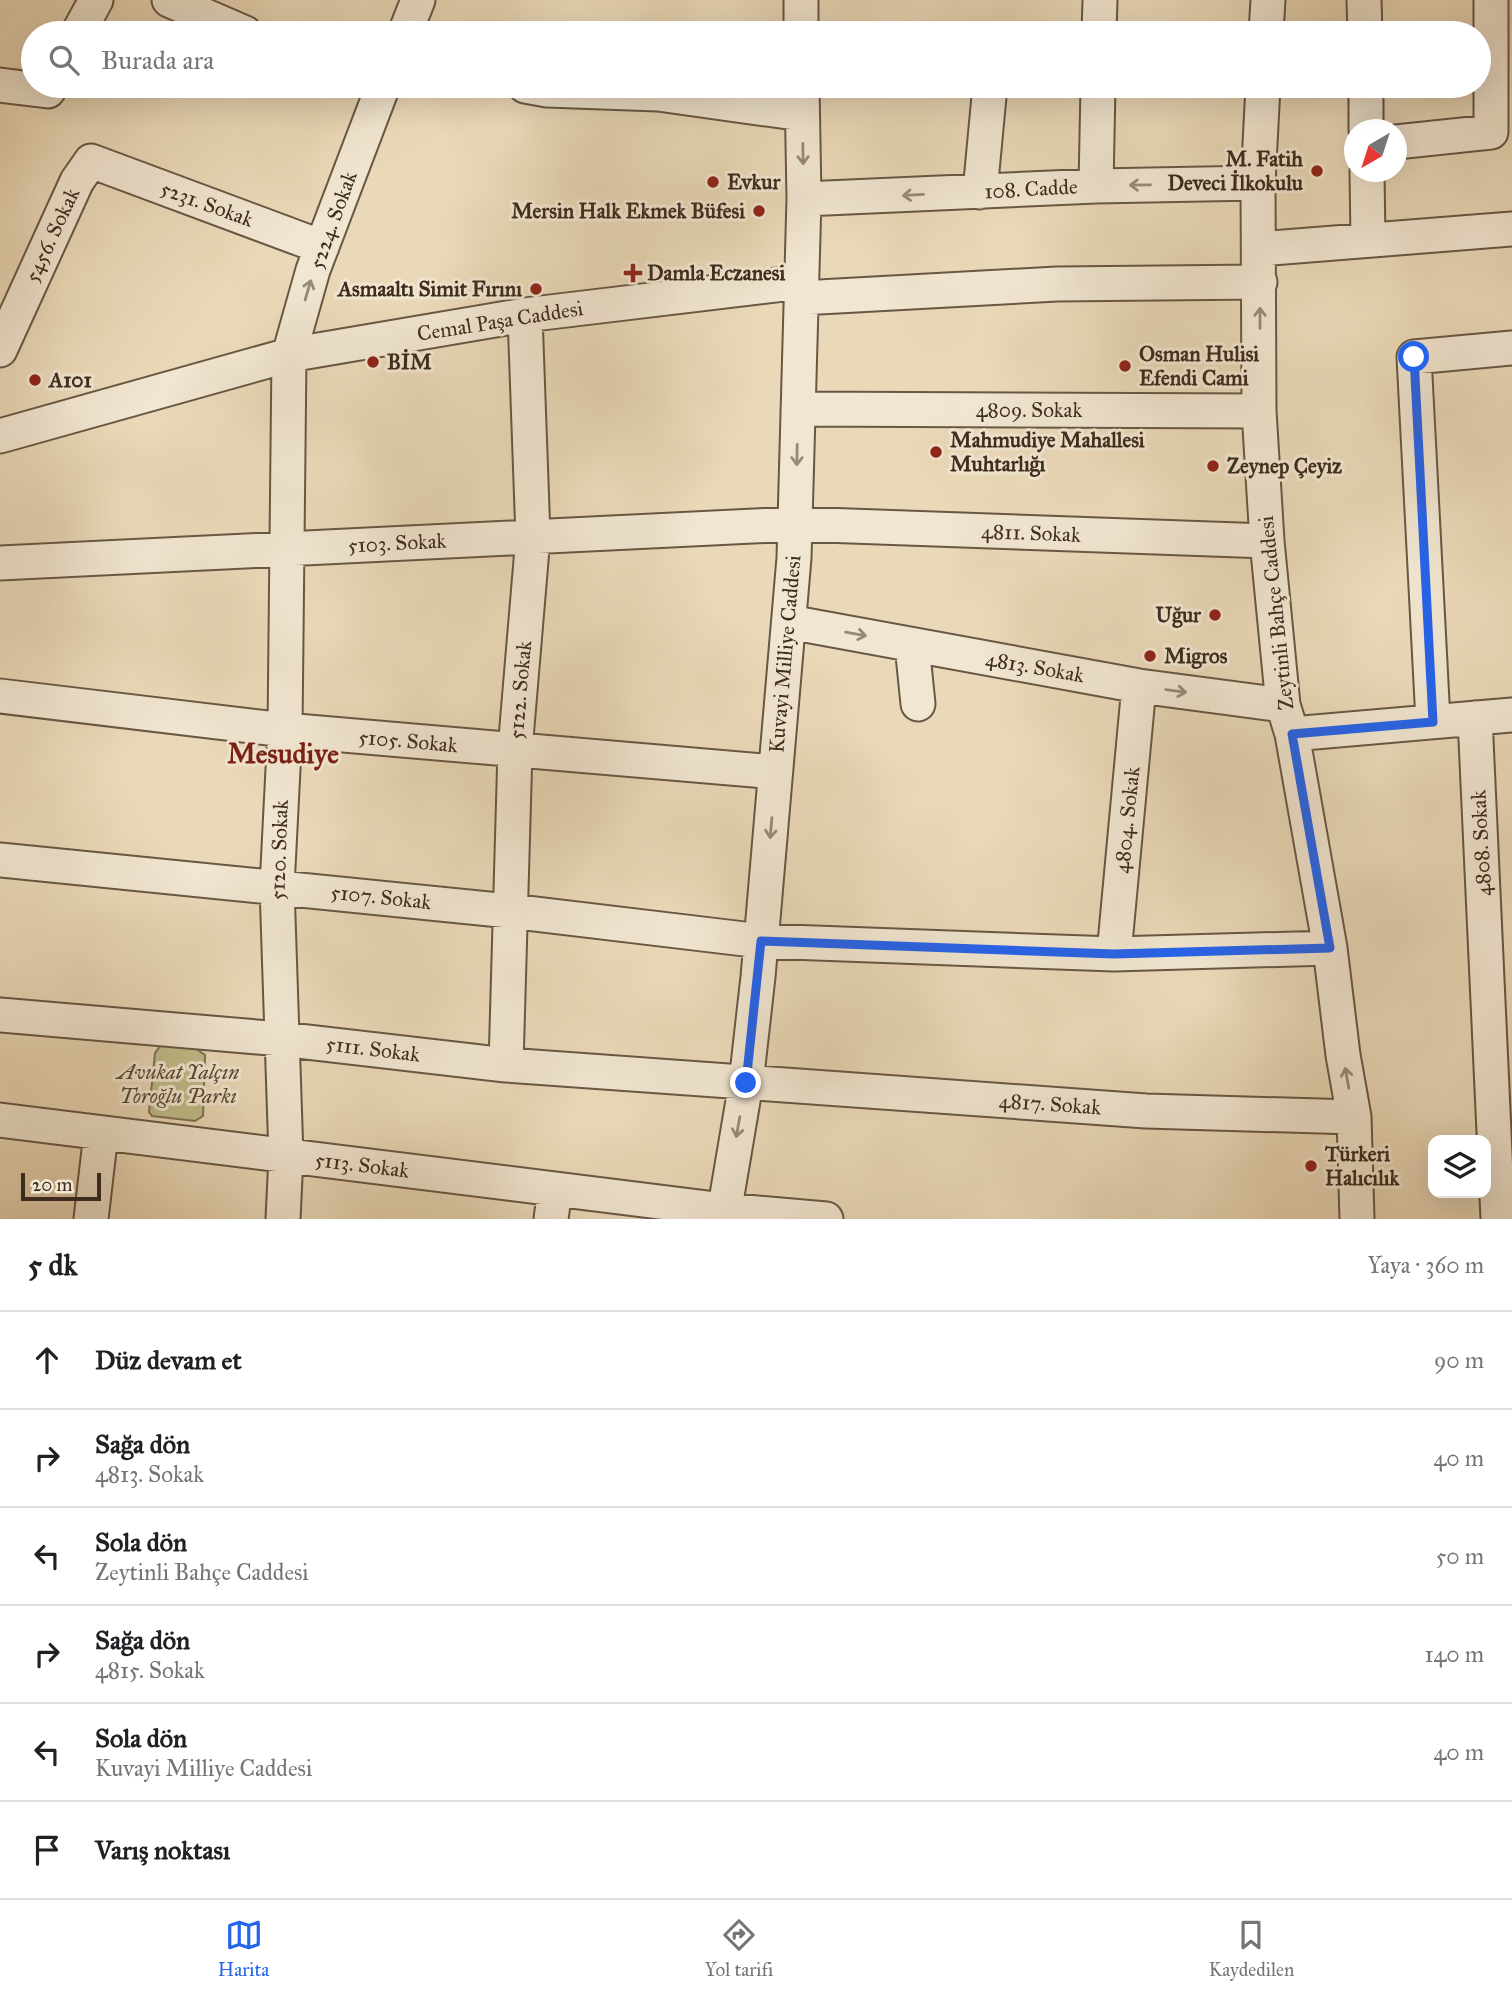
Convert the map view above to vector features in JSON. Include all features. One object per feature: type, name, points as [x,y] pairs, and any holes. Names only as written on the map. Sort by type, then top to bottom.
[{"type":"street","points":[[85,21],[96,0]]},
{"type":"street","points":[[169,0],[217,21]]},
{"type":"street","points":[[410,21],[418,0]]},
{"type":"street","points":[[801,0],[801,21]]},
{"type":"street","points":[[1099,21],[1100,0]]},
{"type":"street","points":[[1267,21],[1268,0]]},
{"type":"street","points":[[1364,0],[1364,21]]},
{"type":"street","points":[[1407,141],[1491,132],[1501,84],[1491,0]]},
{"type":"street","points":[[0,85],[21,87]]},
{"type":"street","name":"5224. Sokak","points":[[289,355],[313,270],[378,98]]},
{"type":"street","points":[[754,98],[802,100]]},
{"type":"street","points":[[980,192],[989,98]]},
{"type":"street","points":[[1096,186],[1098,98]]},
{"type":"street","name":"Zeytinli Bahçe Caddesi","points":[[1262,98],[1258,183],[1259,411],[1267,541],[1287,719],[1330,948],[1343,1055],[1354,1117],[1357,1219]]},
{"type":"street","points":[[1366,98],[1366,119]]},
{"type":"street","name":"Kuvayi Milliye Caddesi","points":[[723,1215],[746,1083],[789,622],[795,524],[804,200],[802,100]]},
{"type":"street","name":"5231. Sokak","points":[[91,161],[322,247]]},
{"type":"street","name":"5456. Sokak","points":[[0,350],[77,181],[91,161]]},
{"type":"street","points":[[1367,182],[1368,240]]},
{"type":"street","name":"108. Cadde","points":[[804,200],[1096,186],[1258,183]]},
{"type":"street","points":[[1259,249],[1512,229]]},
{"type":"street","name":"Cemal Paşa Caddesi","points":[[0,436],[289,355],[525,315],[801,290],[1259,282]]},
{"type":"street","name":"5122. Sokak","points":[[506,1065],[515,750],[533,537],[525,315]]},
{"type":"street","points":[[1433,722],[1414,357],[1512,348]]},
{"type":"street","name":"5120. Sokak","points":[[283,1219],[286,1156],[277,887],[285,730],[289,355]]},
{"type":"street","name":"4809. Sokak","points":[[798,409],[1259,411]]},
{"type":"street","name":"5103. Sokak","points":[[0,563],[795,524]]},
{"type":"street","name":"4811. Sokak","points":[[795,524],[1267,541]]},
{"type":"street","name":"4813. Sokak","points":[[789,622],[1139,686],[1287,719],[1433,722],[1512,715]]},
{"type":"street","points":[[912,645],[918,704]]},
{"type":"street","name":"4804. Sokak","points":[[1114,954],[1139,686]]},
{"type":"street","name":"5105. Sokak","points":[[0,696],[285,730],[775,772]]},
{"type":"street","name":"4808. Sokak","points":[[1475,718],[1498,1219]]},
{"type":"street","name":"5107. Sokak","points":[[0,860],[510,911],[761,941],[1114,954],[1330,948]]},
{"type":"street","name":"5111. Sokak","points":[[0,1015],[281,1039],[506,1065],[746,1083]]},
{"type":"street","name":"4817. Sokak","points":[[746,1083],[1146,1111],[1354,1117]]},
{"type":"street","name":"5113. Sokak","points":[[0,1120],[286,1156],[553,1204],[826,1219]]},
{"type":"street","points":[[91,1219],[101,1133]]},
{"type":"green space","name":"Avukat Yalçın Toroğlu Parkı","points":[[161,1045],[195,1048],[205,1055],[203,1116],[195,1121],[152,1116],[149,1112],[155,1053]]},
{"type":"place","name":"M. Fatih Deveci İlkokulu","points":[[1317,171]]},
{"type":"place","name":"Evkur","points":[[713,182]]},
{"type":"place","name":"Mersin Halk Ekmek Büfesi","points":[[759,211]]},
{"type":"place","name":"Damla Eczanesi","points":[[633,273]]},
{"type":"place","name":"Asmaaltı Simit Fırını","points":[[536,289]]},
{"type":"place","name":"BİM","points":[[373,362]]},
{"type":"place","name":"Osman Hulisi Efendi Cami","points":[[1125,366]]},
{"type":"place","name":"A101","points":[[35,380]]},
{"type":"place","name":"Mahmudiye Mahallesi Muhtarlığı","points":[[936,452]]},
{"type":"place","name":"Zeynep Çeyiz","points":[[1213,466]]},
{"type":"place","name":"Uğur","points":[[1215,615]]},
{"type":"place","name":"Migros","points":[[1150,656]]},
{"type":"place","name":"Türkeri Halıcılık","points":[[1311,1166]]},
{"type":"district","name":"Mesudiye","points":[[283,753]]},
{"type":"route","points":[[746,1083],[761,941],[1114,954],[1330,948],[1292,734],[1433,722],[1414,357]]}]
